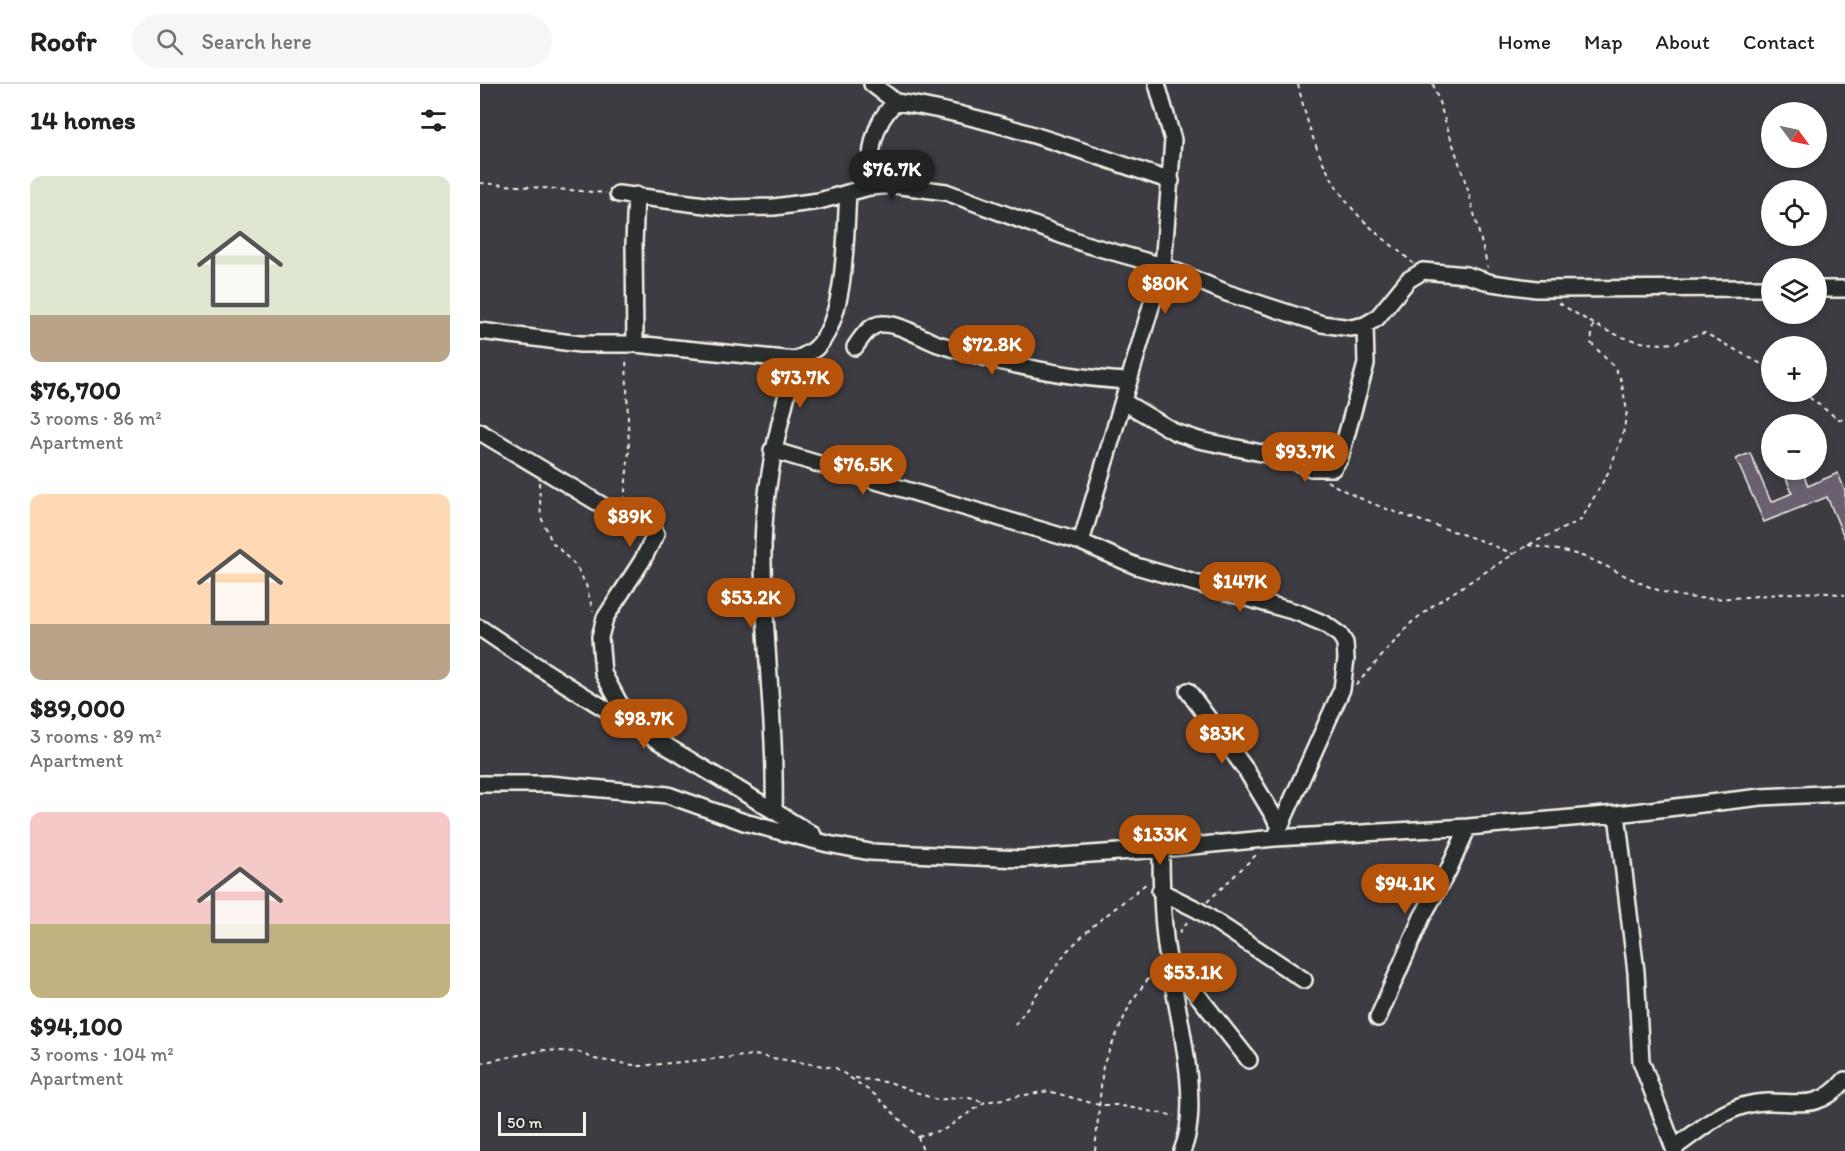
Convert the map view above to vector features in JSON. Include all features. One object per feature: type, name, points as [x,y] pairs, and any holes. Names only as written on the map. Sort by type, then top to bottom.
[{"type":"street","points":[[872,84],[896,102],[927,106],[1017,130],[1171,181]]},
{"type":"street","points":[[1081,542],[1163,266],[1173,140],[1157,84]]},
{"type":"street","points":[[869,187],[870,158],[878,125],[883,114],[896,102]]},
{"type":"street","points":[[618,194],[729,208],[774,207],[819,201],[869,187],[893,185],[946,192],[1084,244],[1163,266],[1227,293],[1322,324],[1351,328],[1365,325],[1377,318],[1408,280],[1423,271],[1466,275],[1492,283],[1536,289],[1761,288]]},
{"type":"street","points":[[480,331],[580,344],[630,344],[796,360],[816,348],[828,331],[835,313],[841,282],[848,193]]},
{"type":"street","points":[[630,344],[636,195]]},
{"type":"street","points":[[1827,289],[1845,289]]},
{"type":"street","points":[[855,347],[868,330],[879,323],[889,324],[937,344],[998,360],[1104,380],[1129,381]]},
{"type":"street","points":[[1124,402],[1175,432],[1199,440],[1290,459],[1311,468],[1333,468],[1340,458],[1366,364],[1365,325]]},
{"type":"street","points":[[774,811],[776,753],[763,560],[772,450],[796,360]]},
{"type":"street","points":[[480,432],[605,507],[648,524],[656,534],[642,561],[605,618],[600,637],[603,673],[629,721]]},
{"type":"street","points":[[772,450],[1081,542],[1136,566],[1299,613],[1325,624],[1340,635],[1345,643],[1342,689],[1277,831]]},
{"type":"street","points":[[480,628],[549,676],[629,721],[828,844]]},
{"type":"street","points":[[1188,691],[1246,770],[1277,831]]},
{"type":"street","points":[[480,784],[548,784],[668,795],[744,822],[828,844],[870,852],[1020,859],[1161,849],[1277,831],[1468,828],[1617,814],[1761,796],[1845,793]]},
{"type":"street","points":[[1617,814],[1636,972],[1641,1061],[1675,1149],[1715,1119],[1746,1105],[1769,1101],[1786,1104],[1814,1103],[1830,1096],[1845,1080]]},
{"type":"street","points":[[1378,1018],[1422,917],[1468,828]]},
{"type":"street","points":[[1161,849],[1160,891],[1187,1074],[1189,1135],[1182,1151]]},
{"type":"street","points":[[1160,891],[1198,910],[1304,980]]},
{"type":"street","points":[[1171,968],[1188,982],[1249,1060]]},
{"type":"path","points":[[1298,84],[1309,132],[1333,181],[1363,220],[1423,271]]},
{"type":"path","points":[[1433,84],[1468,190],[1492,283]]},
{"type":"path","points":[[480,183],[618,194]]},
{"type":"path","points":[[1555,301],[1617,337],[1651,345],[1678,342],[1705,333],[1761,364]]},
{"type":"path","points":[[1342,689],[1349,689],[1359,683],[1412,622],[1435,604],[1528,545],[1581,520],[1609,471],[1623,434],[1627,411],[1621,380],[1615,368],[1591,344],[1593,325]]},
{"type":"path","points":[[622,512],[629,451],[630,344]]},
{"type":"path","points":[[1815,402],[1838,419],[1845,420]]},
{"type":"path","points":[[531,461],[541,487],[541,517],[552,542],[576,566],[586,585],[600,637]]},
{"type":"path","points":[[1311,468],[1355,498],[1421,522],[1476,537],[1513,554]]},
{"type":"path","points":[[1528,545],[1564,551],[1597,561],[1650,588],[1678,596],[1708,599],[1822,591],[1845,595]]},
{"type":"path","points":[[1095,1151],[1103,1065],[1131,1002],[1153,973],[1167,948],[1198,910],[1259,853]]},
{"type":"path","points":[[1015,1025],[1067,951],[1094,925],[1161,872]]},
{"type":"path","points":[[480,1063],[543,1050],[579,1052],[594,1059],[640,1066],[754,1054],[836,1068],[874,1094],[918,1137],[923,1151]]},
{"type":"path","points":[[852,1077],[892,1083],[937,1100],[966,1097],[985,1102]]},
{"type":"path","points":[[918,1137],[945,1129],[985,1102],[1048,1091],[1099,1105],[1116,1105],[1190,1118]]},
{"type":"building","points":[[1750,453],[1771,502],[1792,493],[1787,480],[1806,480],[1808,486],[1827,480],[1827,478],[1838,473],[1845,491],[1845,539],[1827,497],[1764,522],[1736,459]]}]
